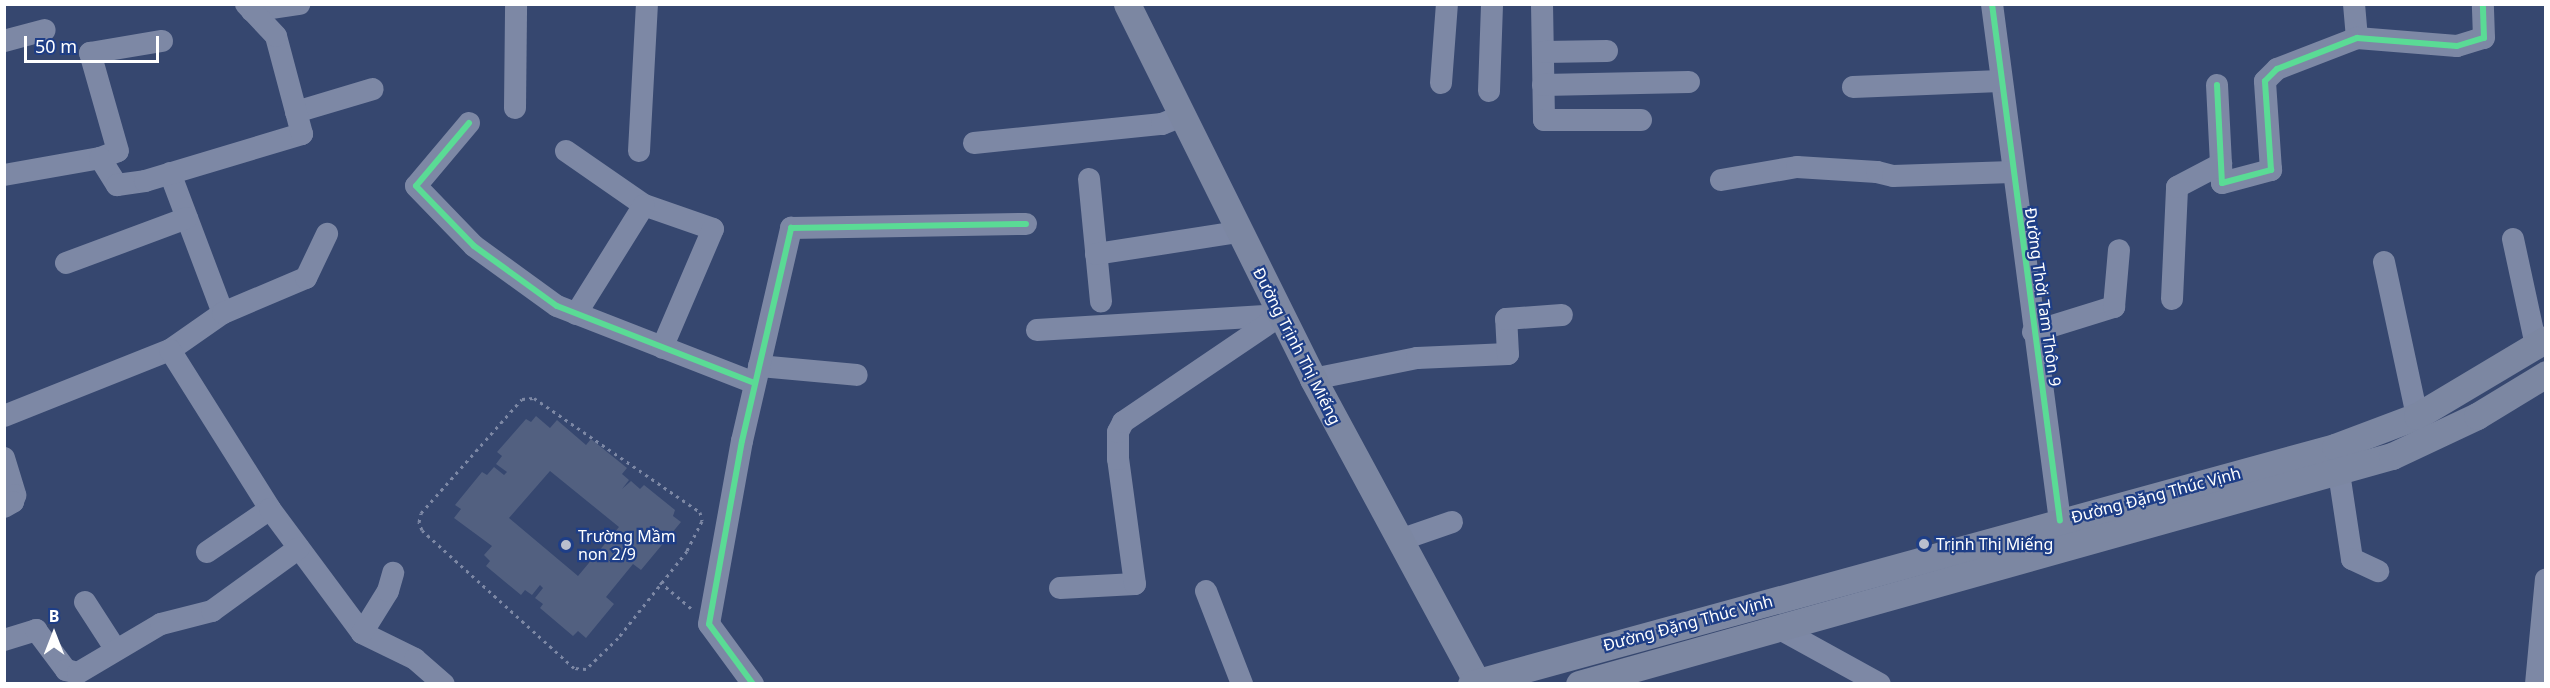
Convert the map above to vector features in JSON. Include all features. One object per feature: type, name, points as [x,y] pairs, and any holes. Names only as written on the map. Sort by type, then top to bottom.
[{"type":"main road","name":"Đường Trịnh Thị Miếng","points":[[1127,4],[1184,115],[1238,232],[1313,380],[1475,683]]},
{"type":"main road","name":"Đường Đặng Thúc Vịnh","points":[[1475,683],[2335,447],[2417,416],[2541,342]]},
{"type":"main road","name":"Đường Đặng Thúc Vịnh","points":[[1579,684],[2339,473],[2435,438],[2546,374]]},
{"type":"street","points":[[249,8],[299,4]]},
{"type":"street","points":[[514,108],[516,4]]},
{"type":"street","points":[[639,150],[647,4]]},
{"type":"street","points":[[1441,83],[1447,4]]},
{"type":"street","points":[[1489,91],[1492,4]]},
{"type":"street","points":[[1542,4],[1544,120],[1641,120]]},
{"type":"street","name":"Đường Thời Tam Thôn 9","points":[[1992,4],[2033,332],[2060,521]]},
{"type":"street","points":[[2354,4],[2357,38]]},
{"type":"street","points":[[2217,85],[2222,183],[2271,170],[2265,81],[2277,69],[2292,61],[2357,38],[2457,46],[2484,38],[2483,4]]},
{"type":"street","points":[[100,158],[117,185],[170,174],[302,134],[276,36],[249,8]]},
{"type":"street","points":[[4,41],[45,30]]},
{"type":"street","points":[[4,175],[100,158],[118,150],[90,53],[162,41]]},
{"type":"street","points":[[1543,52],[1607,51]]},
{"type":"street","points":[[1853,87],[2000,81]]},
{"type":"street","points":[[1544,85],[1689,82]]},
{"type":"street","points":[[296,112],[373,89]]},
{"type":"street","points":[[974,143],[1162,124],[1184,115]]},
{"type":"street","points":[[470,123],[416,186],[474,246],[557,306],[662,348],[757,375],[857,375]]},
{"type":"street","points":[[566,151],[644,205],[713,229],[662,348]]},
{"type":"street","points":[[2172,299],[2177,187],[2221,164]]},
{"type":"street","points":[[1721,180],[1797,167],[1893,176],[2012,172]]},
{"type":"street","points":[[170,174],[223,313]]},
{"type":"street","points":[[1089,179],[1101,301]]},
{"type":"street","points":[[576,314],[644,205]]},
{"type":"street","points":[[66,263],[187,218]]},
{"type":"street","points":[[753,684],[709,624],[757,375],[791,228],[1026,224]]},
{"type":"street","points":[[1096,254],[1238,232]]},
{"type":"street","points":[[4,416],[170,350],[223,313],[306,278],[327,234]]},
{"type":"street","points":[[2512,239],[2541,342]]},
{"type":"street","points":[[2033,332],[2114,307],[2119,250]]},
{"type":"street","points":[[2384,262],[2417,416]]},
{"type":"street","points":[[1037,330],[1281,315]]},
{"type":"street","points":[[1060,588],[1135,584],[1118,459],[1118,432],[1123,422],[1281,315]]},
{"type":"street","points":[[1313,380],[1417,358],[1508,354],[1506,319],[1562,315]]},
{"type":"street","points":[[170,350],[270,509],[363,633],[415,659],[444,684]]},
{"type":"street","points":[[4,458],[15,495],[13,502],[4,507]]},
{"type":"street","points":[[2339,473],[2352,559],[2378,571]]},
{"type":"street","points":[[207,552],[270,509]]},
{"type":"street","points":[[1400,540],[1452,522]]},
{"type":"street","points":[[4,640],[36,630],[71,672],[78,672],[161,624],[212,611],[299,548]]},
{"type":"street","points":[[363,633],[388,591],[393,573]]},
{"type":"street","points":[[2536,684],[2546,579]]},
{"type":"street","points":[[1206,591],[1242,684]]},
{"type":"street","points":[[85,602],[116,650]]},
{"type":"street","points":[[1778,627],[1880,684]]},
{"type":"path","points":[[534,398],[700,512],[702,521],[698,535],[660,582],[598,660],[578,670],[422,530],[421,513],[522,399],[534,398]]},
{"type":"path","points":[[660,582],[709,624]]},
{"type":"building","points":[[536,416],[550,428],[557,420],[586,445],[591,439],[627,468],[622,474],[629,480],[622,489],[631,481],[640,489],[644,485],[675,510],[673,516],[681,522],[641,570],[633,564],[606,597],[614,604],[586,638],[578,631],[573,636],[540,608],[543,604],[535,598],[543,588],[540,585],[532,595],[525,590],[521,595],[486,566],[490,561],[484,555],[492,546],[454,518],[461,509],[455,505],[482,472],[487,475],[494,467],[504,475],[507,472],[496,464],[502,456],[497,452],[526,419],[531,422]],"holes":[[[550,471],[619,527],[578,576],[509,518]]]},
{"type":"cycle path","points":[[1992,4],[2060,521]]},
{"type":"cycle path","points":[[2217,85],[2222,183],[2271,170],[2265,81],[2277,69],[2357,38],[2457,46],[2484,38],[2483,4]]},
{"type":"cycle path","points":[[469,123],[416,186],[474,246],[557,306],[755,383]]},
{"type":"cycle path","points":[[753,684],[709,624],[742,441],[791,228],[1026,224]]},
{"type":"place","name":"Trịnh Thị Miếng","points":[[1924,544]]},
{"type":"place","name":"Trường Mầm non 2/9","points":[[566,545]]}]
